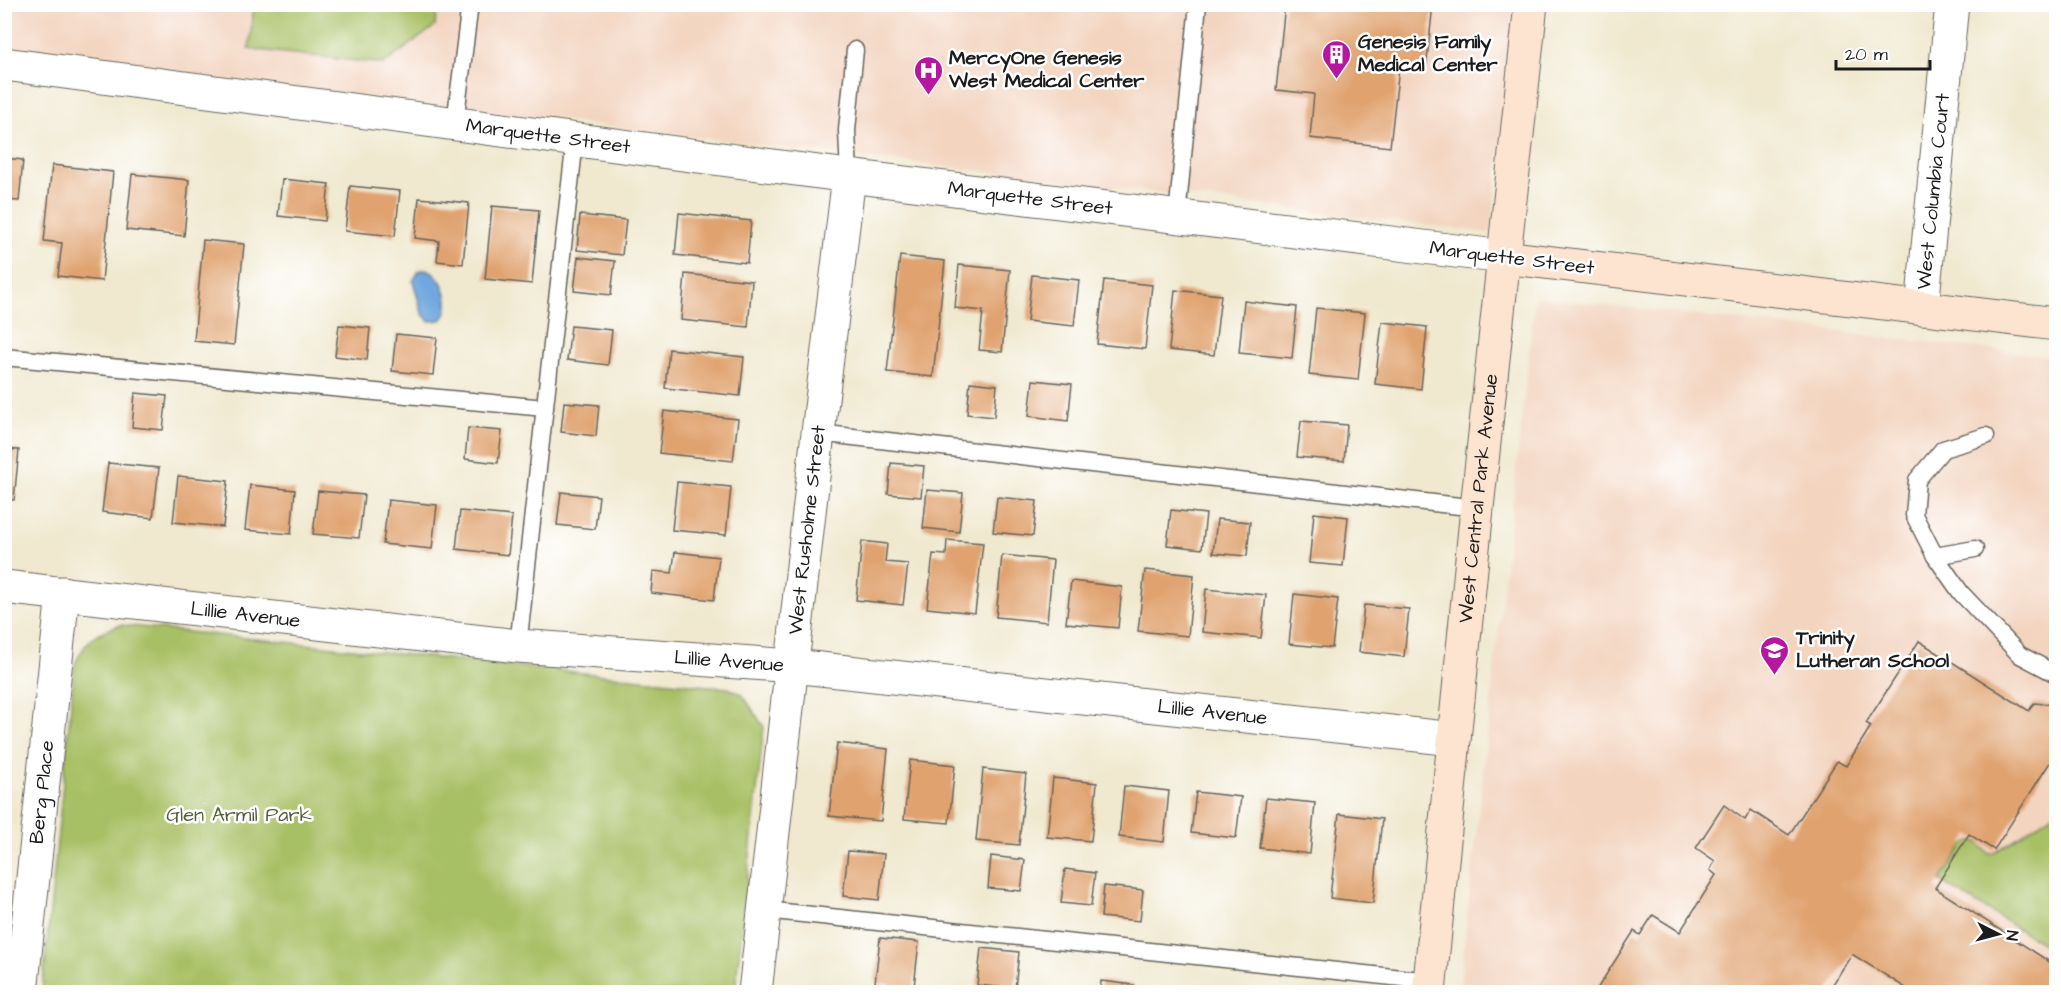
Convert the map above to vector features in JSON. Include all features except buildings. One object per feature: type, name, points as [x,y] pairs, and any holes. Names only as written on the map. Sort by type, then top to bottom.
[{"type":"main road","name":"West Central Park Avenue","points":[[1429,987],[1531,4]]},
{"type":"main road","name":"Marquette Street","points":[[1504,257],[2056,324]]},
{"type":"street","name":"West Columbia Court","points":[[1922,308],[1952,4]]},
{"type":"street","name":"Marquette Street","points":[[4,64],[849,176],[1504,257]]},
{"type":"street","name":"West Rusholme Street","points":[[755,993],[849,176]]},
{"type":"street","name":"Lillie Avenue","points":[[4,587],[518,646],[793,666],[1454,739]]},
{"type":"street","name":"Berg Place","points":[[21,993],[63,593]]},
{"type":"lane","points":[[455,123],[470,4]]},
{"type":"lane","points":[[1177,216],[1198,4]]},
{"type":"lane","points":[[849,176],[847,130],[855,50]]},
{"type":"lane","points":[[518,646],[575,140]]},
{"type":"lane","points":[[4,357],[545,408]]},
{"type":"lane","points":[[818,434],[1477,508]]},
{"type":"lane","points":[[1986,436],[1943,449],[1917,480],[1914,515],[1935,556],[1961,593],[2020,655],[2056,674]]},
{"type":"lane","points":[[1935,556],[1975,549]]},
{"type":"lane","points":[[765,910],[1429,987]]},
{"type":"shaded area","name":"MercyOne Genesis West Medical Center","points":[[5,4],[1514,5],[1491,233],[5,53]]},
{"type":"shaded area","name":"Trinity Lutheran School","points":[[1535,297],[2056,357],[2056,992],[1459,992]]},
{"type":"green space","points":[[254,4],[437,5],[435,26],[384,64],[249,49]]},
{"type":"green space","name":"Glen Armil Park","points":[[121,625],[728,688],[742,694],[764,727],[735,992],[42,992],[75,664],[83,648],[93,638]]},
{"type":"green space","points":[[2056,812],[2056,952],[1940,881],[1964,844],[1972,841],[1978,842],[1988,853],[1994,853]]},
{"type":"water","points":[[425,269],[437,276],[445,291],[447,307],[441,320],[429,321],[422,313],[413,281],[419,271]]},
{"type":"place","name":"Genesis Family Medical Center","points":[[1337,80]]},
{"type":"place","name":"MercyOne Genesis West Medical Center","points":[[928,96]]},
{"type":"place","name":"Trinity Lutheran School","points":[[1775,676]]}]
